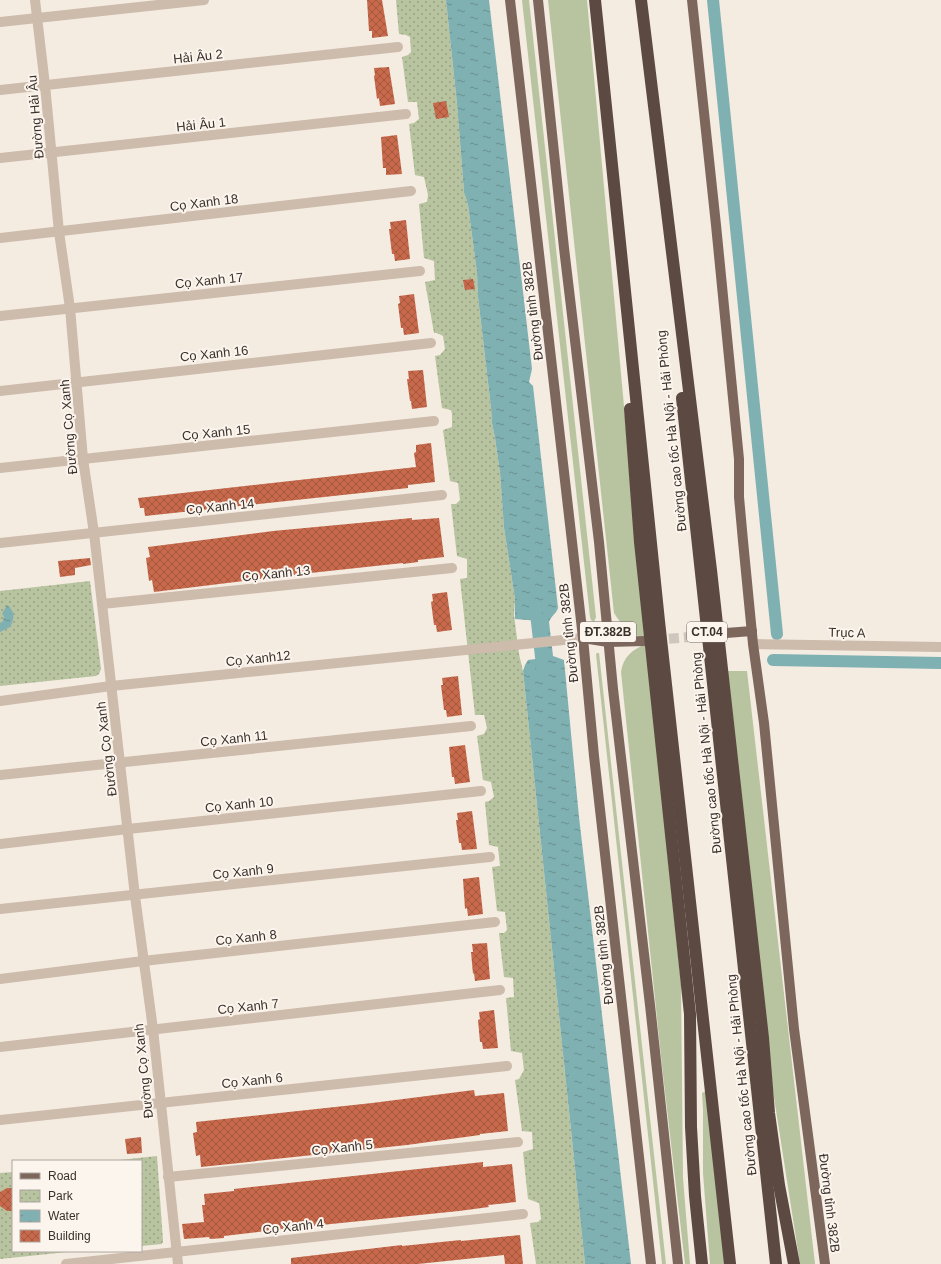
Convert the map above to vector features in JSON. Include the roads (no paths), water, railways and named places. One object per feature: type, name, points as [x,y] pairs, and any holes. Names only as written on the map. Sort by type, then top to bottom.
[{"type":"highway","points":[[595,0],[659,621],[730,1264]]},
{"type":"highway","points":[[640,0],[710,562],[762,1030],[769,1113],[779,1186],[794,1264]]},
{"type":"highway","name":"Đường cao tốc Hà Nội - Hải Phòng","points":[[640,0],[776,1264]]},
{"type":"highway","points":[[600,45],[640,542],[690,1014],[691,1127],[702,1264]]},
{"type":"main road","name":"Đường tỉnh 382B","points":[[510,0],[651,1264]]},
{"type":"main road","name":"ĐT.382B","points":[[538,0],[678,1264]]},
{"type":"main road","name":"Đường tỉnh 382B","points":[[692,0],[739,459],[739,497],[753,644],[764,723],[794,1029],[825,1264]]},
{"type":"main road","points":[[726,633],[752,631]]},
{"type":"main road","points":[[582,638],[608,642],[646,641]]},
{"type":"street","name":"Đường Hải Âu","points":[[35,0],[45,85],[59,232]]},
{"type":"street","points":[[0,22],[204,0]]},
{"type":"street","name":"Hải Âu 2","points":[[0,90],[398,47]]},
{"type":"street","name":"Hải Âu 1","points":[[0,158],[51,154],[406,114]]},
{"type":"street","name":"Cọ Xanh 18","points":[[0,238],[411,191]]},
{"type":"street","name":"Đường Cọ Xanh","points":[[59,232],[70,308],[84,459],[112,686],[178,1264]]},
{"type":"street","name":"Cọ Xanh 17","points":[[0,316],[420,271]]},
{"type":"street","name":"Cọ Xanh 16","points":[[0,391],[77,381],[432,343]]},
{"type":"street","name":"Cọ Xanh 15","points":[[0,468],[434,421]]},
{"type":"street","name":"Cọ Xanh 14","points":[[0,543],[94,534],[442,495]]},
{"type":"street","name":"Cọ Xanh 13","points":[[102,604],[452,568]]},
{"type":"street","name":"Cọ Xanh12","points":[[0,701],[112,686],[582,638]]},
{"type":"street","name":"Trục A","points":[[753,644],[941,647]]},
{"type":"street","name":"Cọ Xanh 11","points":[[0,775],[471,726]]},
{"type":"street","name":"Cọ Xanh 10","points":[[0,844],[481,791]]},
{"type":"street","name":"Cọ Xanh 9","points":[[0,910],[490,857]]},
{"type":"street","name":"Cọ Xanh 8","points":[[0,979],[143,961],[495,922]]},
{"type":"street","name":"Cọ Xanh 7","points":[[0,1047],[500,990]]},
{"type":"street","name":"Cọ Xanh 6","points":[[0,1120],[507,1066]]},
{"type":"street","name":"Cọ Xanh 5","points":[[168,1177],[518,1142]]},
{"type":"street","name":"Cọ Xanh 4","points":[[66,1264],[523,1214]]},
{"type":"water","points":[[446,0],[489,0],[532,369],[529,382],[533,386],[558,608],[549,622],[553,656],[564,660],[579,817],[631,1264],[585,1264],[523,671],[528,660],[543,658],[540,621],[515,619],[515,599],[504,528],[500,473],[492,423],[478,297],[477,273],[468,205],[464,192],[457,104]]},
{"type":"water","points":[[7,605],[13,612],[13,621],[10,627],[0,632],[0,623],[3,621],[4,616],[2,614]]},
{"type":"waterway","points":[[713,0],[777,634]]},
{"type":"waterway","points":[[535,605],[543,674]]},
{"type":"waterway","points":[[773,660],[941,663]]},
{"type":"tunnel","points":[[654,640],[714,635]]}]
